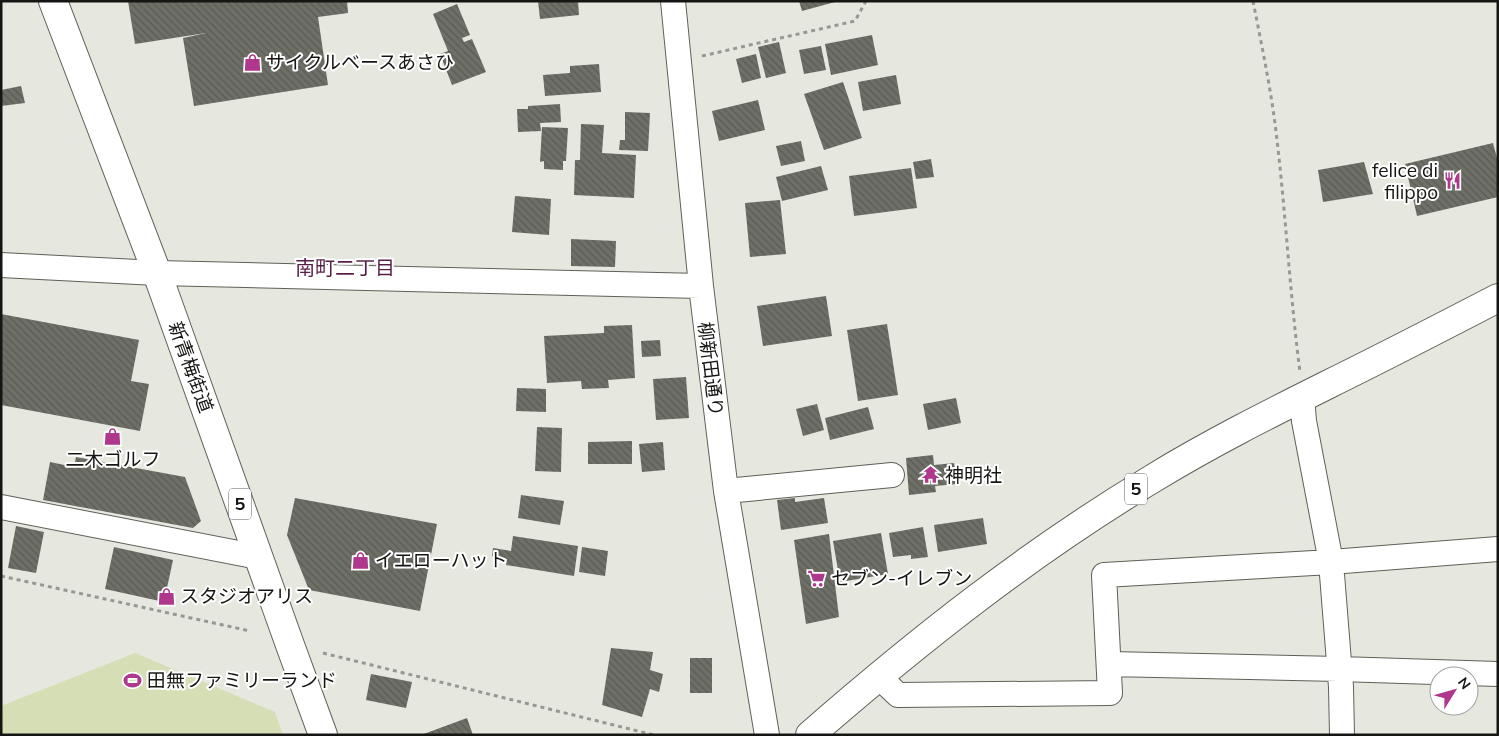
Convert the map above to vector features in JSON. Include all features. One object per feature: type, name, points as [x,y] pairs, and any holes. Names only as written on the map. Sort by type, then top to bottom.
[{"type":"main road","name":"新青梅街道","points":[[53,1],[157,273],[323,735]]},
{"type":"main road","name":"5","points":[[810,735],[878,676],[974,599],[1056,541],[1152,479],[1220,440],[1302,397],[1498,298]]},
{"type":"street","name":"柳新田通り","points":[[673,1],[701,286],[726,491],[767,735]]},
{"type":"street","points":[[1,265],[157,273],[701,286]]},
{"type":"street","points":[[1302,397],[1304,422],[1331,562],[1341,687],[1342,735]]},
{"type":"street","points":[[726,491],[892,475]]},
{"type":"street","points":[[1,507],[258,557]]},
{"type":"street","points":[[878,676],[898,695],[1110,693],[1104,576],[1331,562],[1498,549]]},
{"type":"street","points":[[1109,664],[1498,674]]},
{"type":"path","points":[[680,61],[855,21],[866,1]]},
{"type":"path","points":[[1253,1],[1271,94],[1277,140],[1302,397]]},
{"type":"path","points":[[1,576],[250,631]]},
{"type":"path","points":[[323,653],[654,735]]},
{"type":"green space","name":"田無ファミリーランド","points":[[135,653],[275,712],[283,735],[1,735],[1,706]]},
{"type":"building","points":[[128,1],[347,1],[348,13],[318,17],[328,85],[194,106],[183,38],[206,33],[135,44]]},
{"type":"building","points":[[538,1],[578,1],[579,15],[540,19]]},
{"type":"building","points":[[799,1],[835,1],[835,2],[802,11]]},
{"type":"building","points":[[457,4],[470,35],[462,38],[464,42],[472,39],[486,72],[452,85],[440,54],[448,51],[433,14]]},
{"type":"building","points":[[872,35],[878,65],[831,75],[825,44]]},
{"type":"building","points":[[779,42],[786,73],[766,78],[758,47]]},
{"type":"building","points":[[821,46],[826,70],[804,74],[799,50]]},
{"type":"building","points":[[756,54],[761,78],[742,83],[736,59]]},
{"type":"building","points":[[599,64],[601,92],[545,96],[543,75],[570,73],[570,66]]},
{"type":"building","points":[[896,75],[901,104],[863,111],[858,82]]},
{"type":"building","points":[[843,82],[862,138],[824,150],[804,94]]},
{"type":"building","points":[[21,86],[25,103],[1,106],[1,90]]},
{"type":"building","points":[[758,100],[765,130],[719,141],[712,111]]},
{"type":"building","points":[[560,104],[561,122],[540,123],[541,131],[518,132],[517,109],[528,109],[528,106]]},
{"type":"building","points":[[625,112],[650,113],[648,151],[619,150],[620,140],[625,140]]},
{"type":"building","points":[[581,124],[604,125],[602,153],[636,155],[634,198],[574,195],[575,160],[580,160]]},
{"type":"building","points":[[542,127],[568,128],[566,161],[563,161],[563,170],[544,169],[544,161],[540,162]]},
{"type":"building","points":[[801,141],[805,161],[781,166],[776,146]]},
{"type":"building","points":[[1493,143],[1498,162],[1498,197],[1417,216],[1405,164]]},
{"type":"building","points":[[931,159],[934,177],[916,179],[913,162]]},
{"type":"building","points":[[1364,162],[1373,194],[1323,202],[1318,170]]},
{"type":"building","points":[[821,166],[828,190],[782,201],[776,177]]},
{"type":"building","points":[[911,168],[917,208],[854,216],[849,176]]},
{"type":"building","points":[[515,196],[551,199],[549,235],[512,232]]},
{"type":"building","points":[[780,200],[786,254],[750,257],[745,203]]},
{"type":"building","points":[[571,239],[616,241],[615,267],[571,266]]},
{"type":"building","points":[[826,296],[832,336],[763,346],[757,306]]},
{"type":"building","points":[[1,314],[139,340],[131,381],[149,384],[140,431],[1,405]]},
{"type":"building","points":[[887,324],[898,395],[858,401],[847,330]]},
{"type":"building","points":[[632,325],[635,378],[608,380],[609,388],[582,389],[581,381],[547,383],[544,336],[604,333],[604,326]]},
{"type":"building","points":[[660,340],[661,356],[642,357],[641,341]]},
{"type":"building","points":[[686,377],[689,418],[656,420],[653,379]]},
{"type":"building","points":[[517,388],[546,389],[546,412],[516,411]]},
{"type":"building","points":[[956,398],[961,423],[928,430],[923,404]]},
{"type":"building","points":[[817,404],[824,430],[803,436],[796,409]]},
{"type":"building","points":[[868,407],[874,429],[830,440],[825,418]]},
{"type":"building","points":[[537,427],[562,428],[561,472],[535,471]]},
{"type":"building","points":[[632,441],[632,464],[588,464],[588,442]]},
{"type":"building","points":[[663,442],[665,470],[642,472],[639,444]]},
{"type":"building","name":"神明社","points":[[933,455],[934,465],[954,463],[957,484],[935,486],[936,492],[909,495],[906,458]]},
{"type":"building","points":[[76,457],[185,477],[201,521],[193,528],[43,500],[50,462],[74,467]]},
{"type":"building","points":[[521,495],[564,501],[560,525],[518,518]]},
{"type":"building","points":[[295,498],[437,524],[420,611],[309,590],[287,535]]},
{"type":"building","points":[[795,498],[795,502],[824,498],[828,523],[781,530],[777,500]]},
{"type":"building","points":[[983,518],[987,544],[938,552],[934,525]]},
{"type":"building","points":[[16,526],[44,532],[36,573],[8,568]]},
{"type":"building","points":[[923,527],[928,557],[911,559],[911,555],[893,557],[889,533]]},
{"type":"building","points":[[881,533],[888,574],[840,582],[833,541]]},
{"type":"building","name":"セブン-イレブン","points":[[829,534],[839,617],[806,624],[794,540]]},
{"type":"building","points":[[513,536],[578,546],[574,576],[506,565],[507,559],[492,556],[493,548],[511,551]]},
{"type":"building","points":[[114,547],[173,560],[164,602],[105,589]]},
{"type":"building","points":[[582,547],[608,551],[605,576],[579,572]]},
{"type":"building","points":[[611,648],[653,652],[650,670],[663,674],[659,692],[650,689],[642,717],[602,705]]},
{"type":"building","points":[[690,658],[712,658],[712,693],[690,693]]},
{"type":"building","points":[[371,674],[412,682],[406,708],[366,700]]},
{"type":"building","points":[[467,718],[473,735],[421,735]]},
{"type":"place","name":"サイクルベースあさひ","points":[[252,62]]},
{"type":"place","name":"felice di filippo","points":[[1452,181]]},
{"type":"place","name":"二木ゴルフ","points":[[113,436]]},
{"type":"place","name":"神明社","points":[[931,475]]},
{"type":"place","name":"イエローハット","points":[[361,560]]},
{"type":"place","name":"セブン-イレブン","points":[[817,578]]},
{"type":"place","name":"スタジオアリス","points":[[166,596]]},
{"type":"place","name":"田無ファミリーランド","points":[[133,680]]},
{"type":"district","name":"南町二丁目","points":[[345,268]]}]
